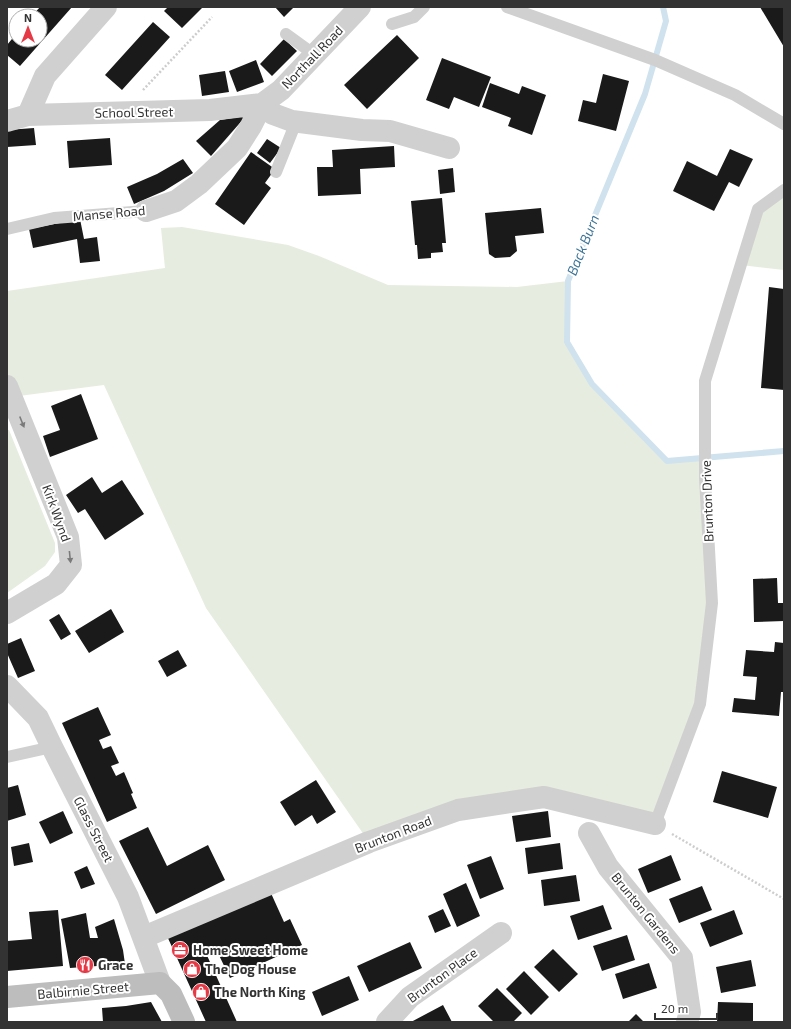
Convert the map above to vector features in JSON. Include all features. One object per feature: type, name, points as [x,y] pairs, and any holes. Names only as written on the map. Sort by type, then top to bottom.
[{"type":"main road","name":"Balbirnie Street","points":[[7,997],[160,983]]},
{"type":"main road","points":[[160,983],[171,994],[184,1022]]},
{"type":"street","points":[[28,115],[45,76],[106,7]]},
{"type":"street","name":"Northall Road","points":[[262,104],[281,90],[360,7]]},
{"type":"street","points":[[262,104],[273,114],[296,122],[362,130],[390,131],[449,148]]},
{"type":"street","name":"School Street","points":[[7,120],[28,115],[210,110],[262,104]]},
{"type":"street","name":"Manse Road","points":[[146,211],[176,201],[198,184],[237,148],[251,126],[262,104]]},
{"type":"street","name":"Kirk Wynd","points":[[7,386],[68,537],[71,565],[56,584],[7,613]]},
{"type":"street","name":"Glass Street","points":[[7,686],[38,718],[128,897],[160,983]]},
{"type":"street","name":"Brunton Road","points":[[144,937],[369,842],[458,810],[544,797],[655,824]]},
{"type":"street","name":"Brunton Gardens","points":[[589,833],[608,866],[682,958],[690,1012],[687,1022]]},
{"type":"street","name":"Brunton Place","points":[[387,1022],[410,997],[501,933]]},
{"type":"lane","points":[[392,24],[414,17],[424,7]]},
{"type":"lane","points":[[507,7],[654,60],[735,95],[784,124]]},
{"type":"lane","points":[[286,34],[315,55]]},
{"type":"lane","points":[[276,172],[296,122]]},
{"type":"lane","name":"Brunton Drive","points":[[655,824],[700,704],[712,603],[705,478],[705,381],[758,209],[784,190]]},
{"type":"lane","name":"Manse Road","points":[[7,229],[54,218],[146,211]]},
{"type":"lane","points":[[7,757],[52,747]]},
{"type":"path","points":[[122,113],[212,17]]},
{"type":"path","points":[[655,824],[784,899]]},
{"type":"shaded area","points":[[784,190],[784,270],[741,265],[758,209]]},
{"type":"shaded area","points":[[182,227],[288,245],[319,256],[388,285],[517,287],[568,281],[567,342],[592,384],[667,461],[705,457],[712,603],[700,704],[655,824],[544,797],[369,842],[206,608],[104,385],[11,397],[7,387],[7,291],[165,268],[161,228]]},
{"type":"shaded area","points":[[7,430],[9,430],[55,543],[55,552],[45,566],[7,593]]},
{"type":"building","points":[[72,7],[48,34],[48,8],[39,8]]},
{"type":"building","points":[[168,7],[203,7],[182,28],[164,11]]},
{"type":"building","points":[[275,7],[294,7],[284,17]]},
{"type":"building","points":[[760,7],[784,7],[784,47]]},
{"type":"building","points":[[153,22],[170,37],[122,90],[105,75]]},
{"type":"building","points":[[397,35],[419,58],[367,109],[344,85]]},
{"type":"building","points":[[284,39],[297,51],[272,76],[260,64]]},
{"type":"building","points":[[8,44],[8,48],[36,48],[20,66],[7,55]]},
{"type":"building","points":[[442,58],[491,77],[479,107],[454,97],[449,109],[426,100]]},
{"type":"building","points":[[256,60],[264,82],[237,92],[229,71]]},
{"type":"building","points":[[225,71],[229,92],[202,96],[199,75]]},
{"type":"building","points":[[603,74],[629,81],[616,131],[578,121],[583,100],[596,103]]},
{"type":"building","points":[[490,83],[519,94],[522,86],[546,95],[532,135],[508,126],[511,118],[482,107]]},
{"type":"building","points":[[246,116],[211,156],[196,141],[220,120]]},
{"type":"building","points":[[34,128],[36,145],[7,147],[7,130]]},
{"type":"building","points":[[110,138],[112,165],[69,168],[67,141]]},
{"type":"building","points":[[267,139],[281,148],[270,163],[257,153]]},
{"type":"building","points":[[394,146],[395,167],[360,169],[361,194],[318,196],[317,167],[333,167],[332,150]]},
{"type":"building","points":[[730,149],[753,159],[739,187],[729,182],[714,211],[673,191],[687,161],[717,176]]},
{"type":"building","points":[[251,152],[275,169],[265,183],[271,188],[244,225],[215,204]]},
{"type":"building","points":[[183,159],[193,173],[164,191],[134,204],[127,187],[157,174]]},
{"type":"building","points":[[453,168],[455,192],[440,194],[438,170]]},
{"type":"building","points":[[442,198],[446,243],[442,243],[443,252],[431,253],[431,258],[418,259],[417,245],[415,245],[411,201]]},
{"type":"building","points":[[541,208],[544,233],[515,236],[517,251],[510,257],[495,258],[489,254],[485,213]]},
{"type":"building","points":[[80,219],[84,239],[97,237],[100,261],[80,263],[77,239],[33,248],[29,229]]},
{"type":"building","points":[[769,287],[784,289],[784,390],[761,388]]},
{"type":"building","points":[[81,394],[98,439],[50,457],[43,436],[60,430],[51,406]]},
{"type":"building","points":[[92,477],[102,493],[122,480],[144,514],[105,540],[85,509],[78,513],[66,495]]},
{"type":"building","points":[[777,578],[778,603],[784,603],[784,621],[754,622],[753,579]]},
{"type":"building","points":[[111,609],[124,632],[89,653],[75,631]]},
{"type":"building","points":[[59,614],[71,634],[61,640],[49,620]]},
{"type":"building","points":[[21,638],[35,671],[18,678],[7,653],[7,644]]},
{"type":"building","points":[[775,642],[784,643],[784,692],[781,692],[779,716],[732,712],[734,698],[755,700],[757,677],[743,676],[746,650],[774,652]]},
{"type":"building","points":[[178,650],[187,666],[167,677],[158,661]]},
{"type":"building","points":[[98,707],[111,735],[99,740],[103,749],[111,746],[119,763],[111,766],[116,776],[124,772],[133,793],[131,794],[137,808],[107,822],[62,723]]},
{"type":"building","points":[[722,771],[777,787],[768,818],[713,802]]},
{"type":"building","points":[[316,780],[336,812],[317,824],[312,815],[295,826],[280,802]]},
{"type":"building","points":[[18,785],[26,815],[7,821],[7,788]]},
{"type":"building","points":[[63,811],[73,833],[50,844],[39,822]]},
{"type":"building","points":[[548,811],[551,837],[516,842],[512,816]]},
{"type":"building","points":[[148,827],[167,866],[208,845],[225,880],[156,914],[119,841]]},
{"type":"building","points":[[29,843],[33,862],[14,866],[11,847]]},
{"type":"building","points":[[560,843],[563,869],[528,874],[525,848]]},
{"type":"building","points":[[671,855],[681,880],[648,893],[638,869]]},
{"type":"building","points":[[491,856],[504,889],[480,899],[467,865]]},
{"type":"building","points":[[87,866],[95,884],[81,889],[74,872]]},
{"type":"building","points":[[576,875],[580,901],[544,906],[541,880]]},
{"type":"building","points":[[466,883],[480,916],[457,927],[443,894]]},
{"type":"building","points":[[702,886],[712,910],[679,923],[669,899]]},
{"type":"building","points":[[270,891],[284,922],[290,919],[302,945],[230,978],[215,947],[205,951],[237,1022],[206,1022],[167,936]]},
{"type":"building","points":[[603,905],[612,929],[578,940],[570,916]]},
{"type":"building","points":[[443,909],[451,926],[435,933],[428,916]]},
{"type":"building","points":[[58,910],[63,966],[7,971],[7,941],[32,939],[29,912]]},
{"type":"building","points":[[734,910],[743,934],[710,947],[700,923]]},
{"type":"building","points":[[86,913],[90,938],[98,938],[95,927],[114,919],[123,950],[125,964],[70,968],[61,919]]},
{"type":"building","points":[[627,935],[635,960],[602,971],[593,946]]},
{"type":"building","points":[[410,942],[422,968],[369,992],[357,966]]},
{"type":"building","points":[[553,949],[578,974],[559,992],[534,967]]},
{"type":"building","points":[[751,960],[756,986],[721,993],[716,967]]},
{"type":"building","points":[[649,963],[657,988],[623,999],[615,974]]},
{"type":"building","points":[[524,971],[549,997],[531,1015],[506,989]]},
{"type":"building","points":[[349,976],[359,1000],[322,1016],[312,992]]},
{"type":"building","points":[[497,988],[522,1013],[513,1022],[494,1022],[478,1006]]},
{"type":"building","points":[[151,1002],[162,1022],[103,1022],[102,1008]]},
{"type":"building","points":[[718,1002],[753,1003],[753,1022],[717,1022]]},
{"type":"building","points":[[443,1005],[452,1022],[411,1022]]},
{"type":"building","points":[[636,1014],[644,1022],[628,1022]]},
{"type":"waterway","name":"Back Burn","points":[[663,7],[666,21],[645,94],[568,281],[567,342],[592,384],[667,461],[784,451]]},
{"type":"place","name":"Home Sweet Home","points":[[180,950]]},
{"type":"place","name":"Grace","points":[[85,965]]},
{"type":"place","name":"The Dog House","points":[[192,969]]},
{"type":"place","name":"The North King","points":[[201,992]]}]
